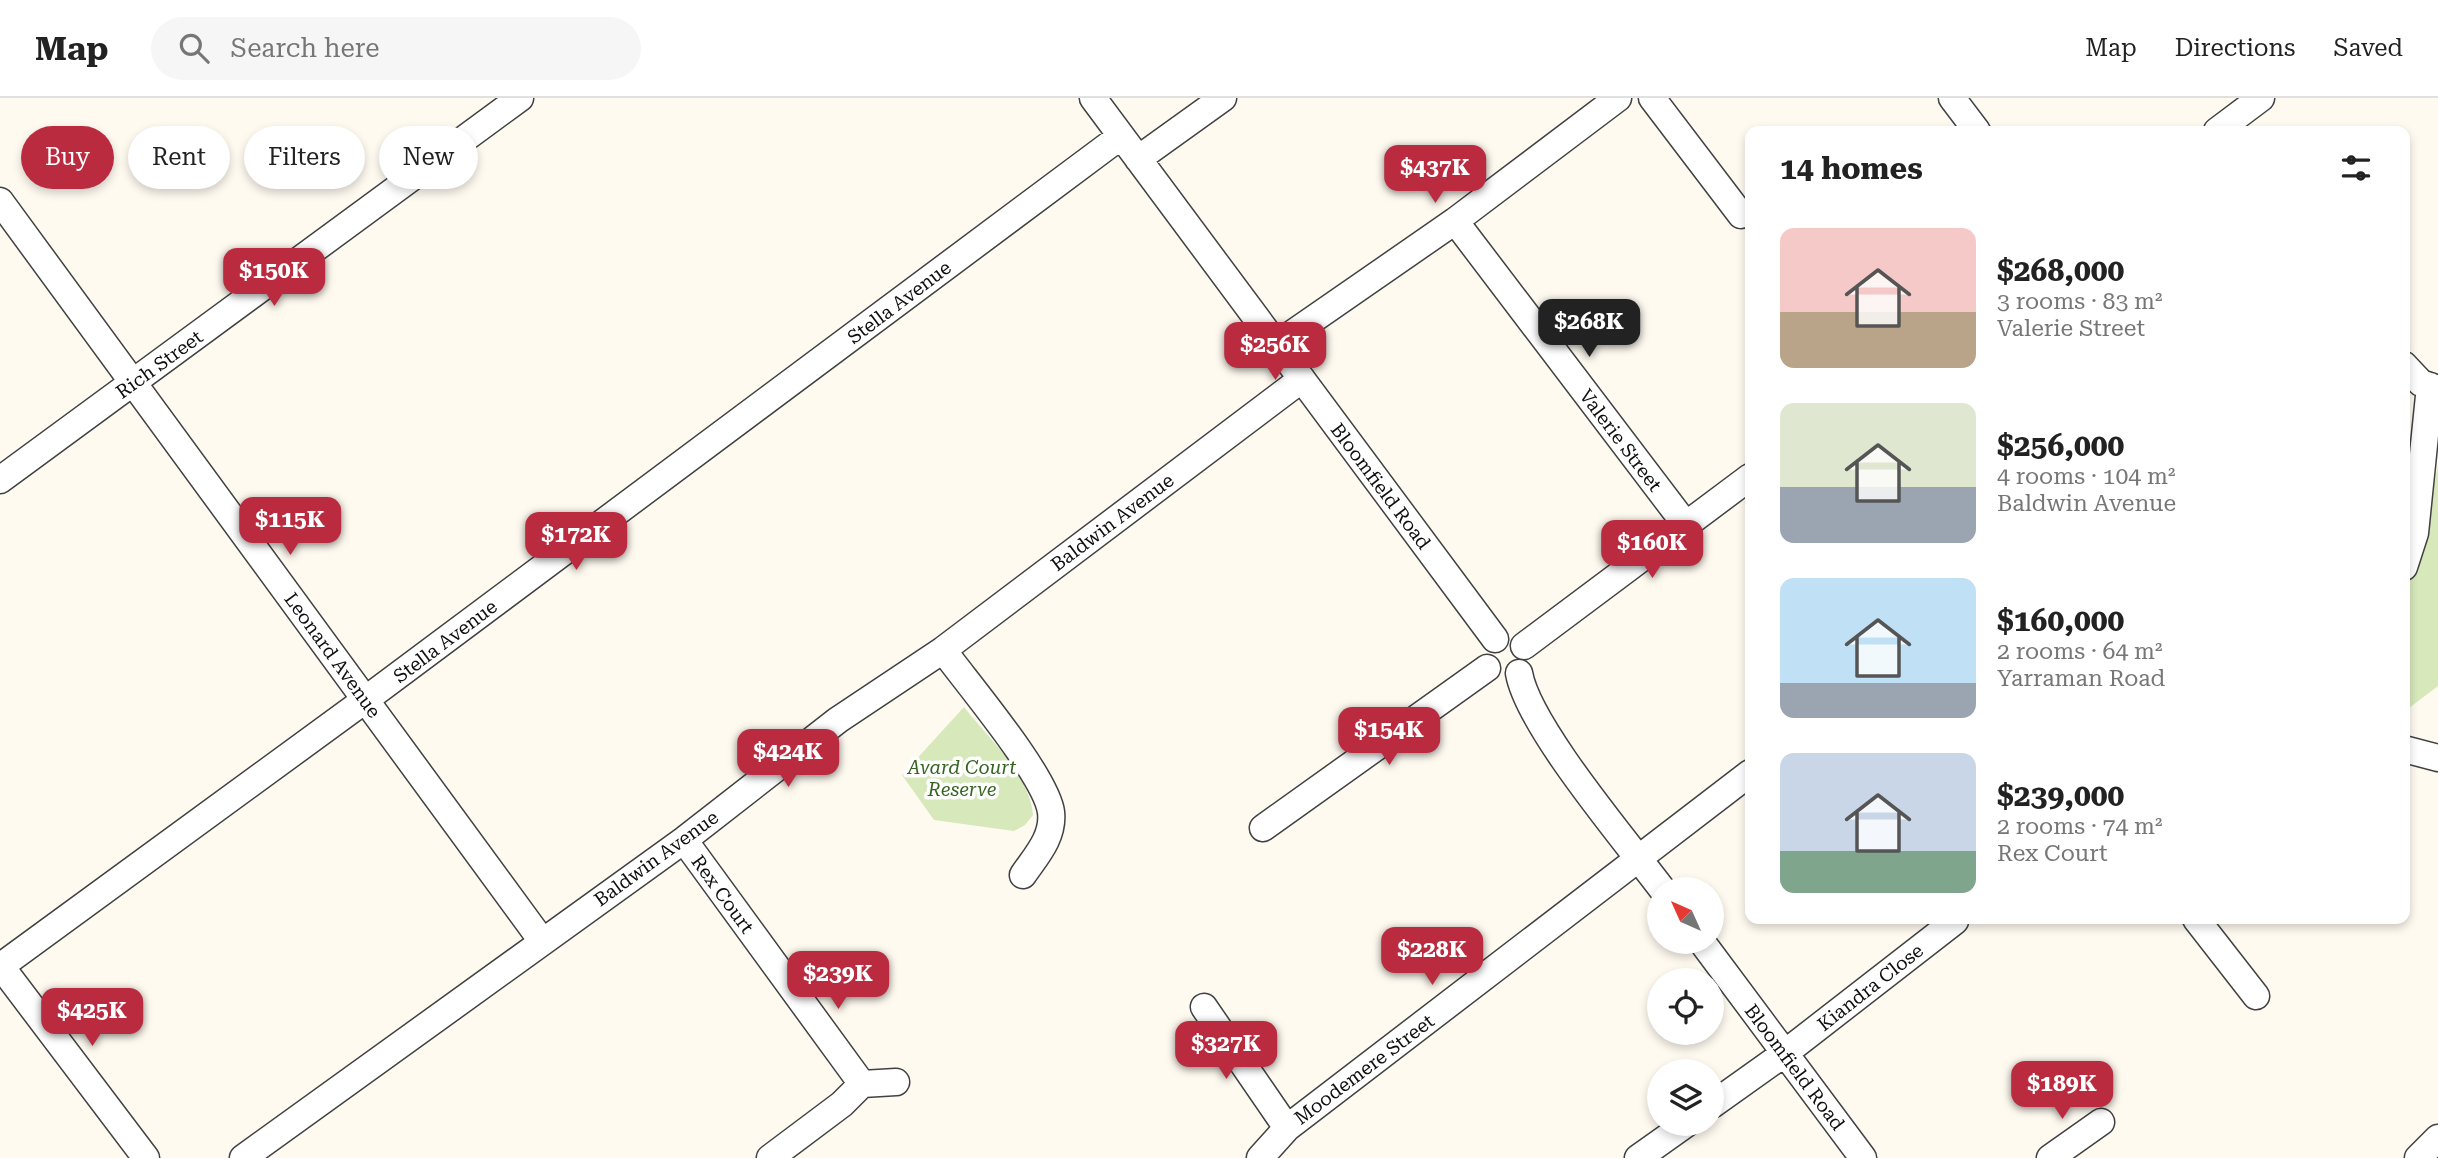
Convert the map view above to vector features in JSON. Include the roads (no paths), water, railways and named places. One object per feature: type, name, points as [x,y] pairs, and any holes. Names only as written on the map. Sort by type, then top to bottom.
[{"type":"street","name":"Rich Street","points":[[0,480],[520,98]]},
{"type":"street","name":"Bloomfield Road","points":[[1093,98],[1494,639]]},
{"type":"street","points":[[1138,159],[1223,98]]},
{"type":"street","points":[[1276,345],[1455,220],[1618,98]]},
{"type":"street","points":[[1652,98],[1741,215]]},
{"type":"street","points":[[1952,98],[1973,126]]},
{"type":"street","points":[[2228,126],[2261,98]]},
{"type":"street","name":"Stella Avenue","points":[[0,966],[365,700],[1121,136]]},
{"type":"street","name":"Leonard Avenue","points":[[0,201],[542,941]]},
{"type":"street","name":"Valerie Street","points":[[1455,220],[1686,525]]},
{"type":"street","points":[[2410,371],[2421,383],[2434,388],[2415,533],[2410,548]]},
{"type":"street","name":"Baldwin Avenue","points":[[243,1158],[684,840],[838,720],[943,650],[1302,379]]},
{"type":"street","points":[[1524,646],[1745,481]]},
{"type":"street","points":[[1514,637],[1524,646],[1526,664],[1519,673],[1505,678],[1487,668],[1486,649],[1494,639],[1514,637]]},
{"type":"street","points":[[943,650],[1042,784],[1051,813],[1048,838],[1023,875]]},
{"type":"street","points":[[1263,828],[1487,668]]},
{"type":"street","points":[[1519,673],[1522,693],[1562,755],[1653,877]]},
{"type":"street","points":[[2410,751],[2438,758]]},
{"type":"street","name":"Moodemere Street","points":[[1260,1158],[1287,1128],[1745,778]]},
{"type":"street","name":"Rex Court","points":[[684,840],[862,1084]]},
{"type":"street","name":"Kiandra Close","points":[[1724,1096],[1785,1053],[1951,924]]},
{"type":"street","points":[[2200,924],[2256,996]]},
{"type":"street","name":"Bloomfield Road","points":[[1711,954],[1863,1158]]},
{"type":"street","points":[[0,966],[146,1158]]},
{"type":"street","points":[[1204,1007],[1287,1128]]},
{"type":"street","points":[[770,1158],[842,1104],[862,1084],[896,1082]]},
{"type":"street","points":[[2050,1158],[2101,1122]]},
{"type":"street","points":[[1637,1158],[1669,1136]]},
{"type":"street","points":[[2418,1158],[2438,1138]]},
{"type":"park label","name":"Avard Court Reserve","points":[[962,778]]}]
